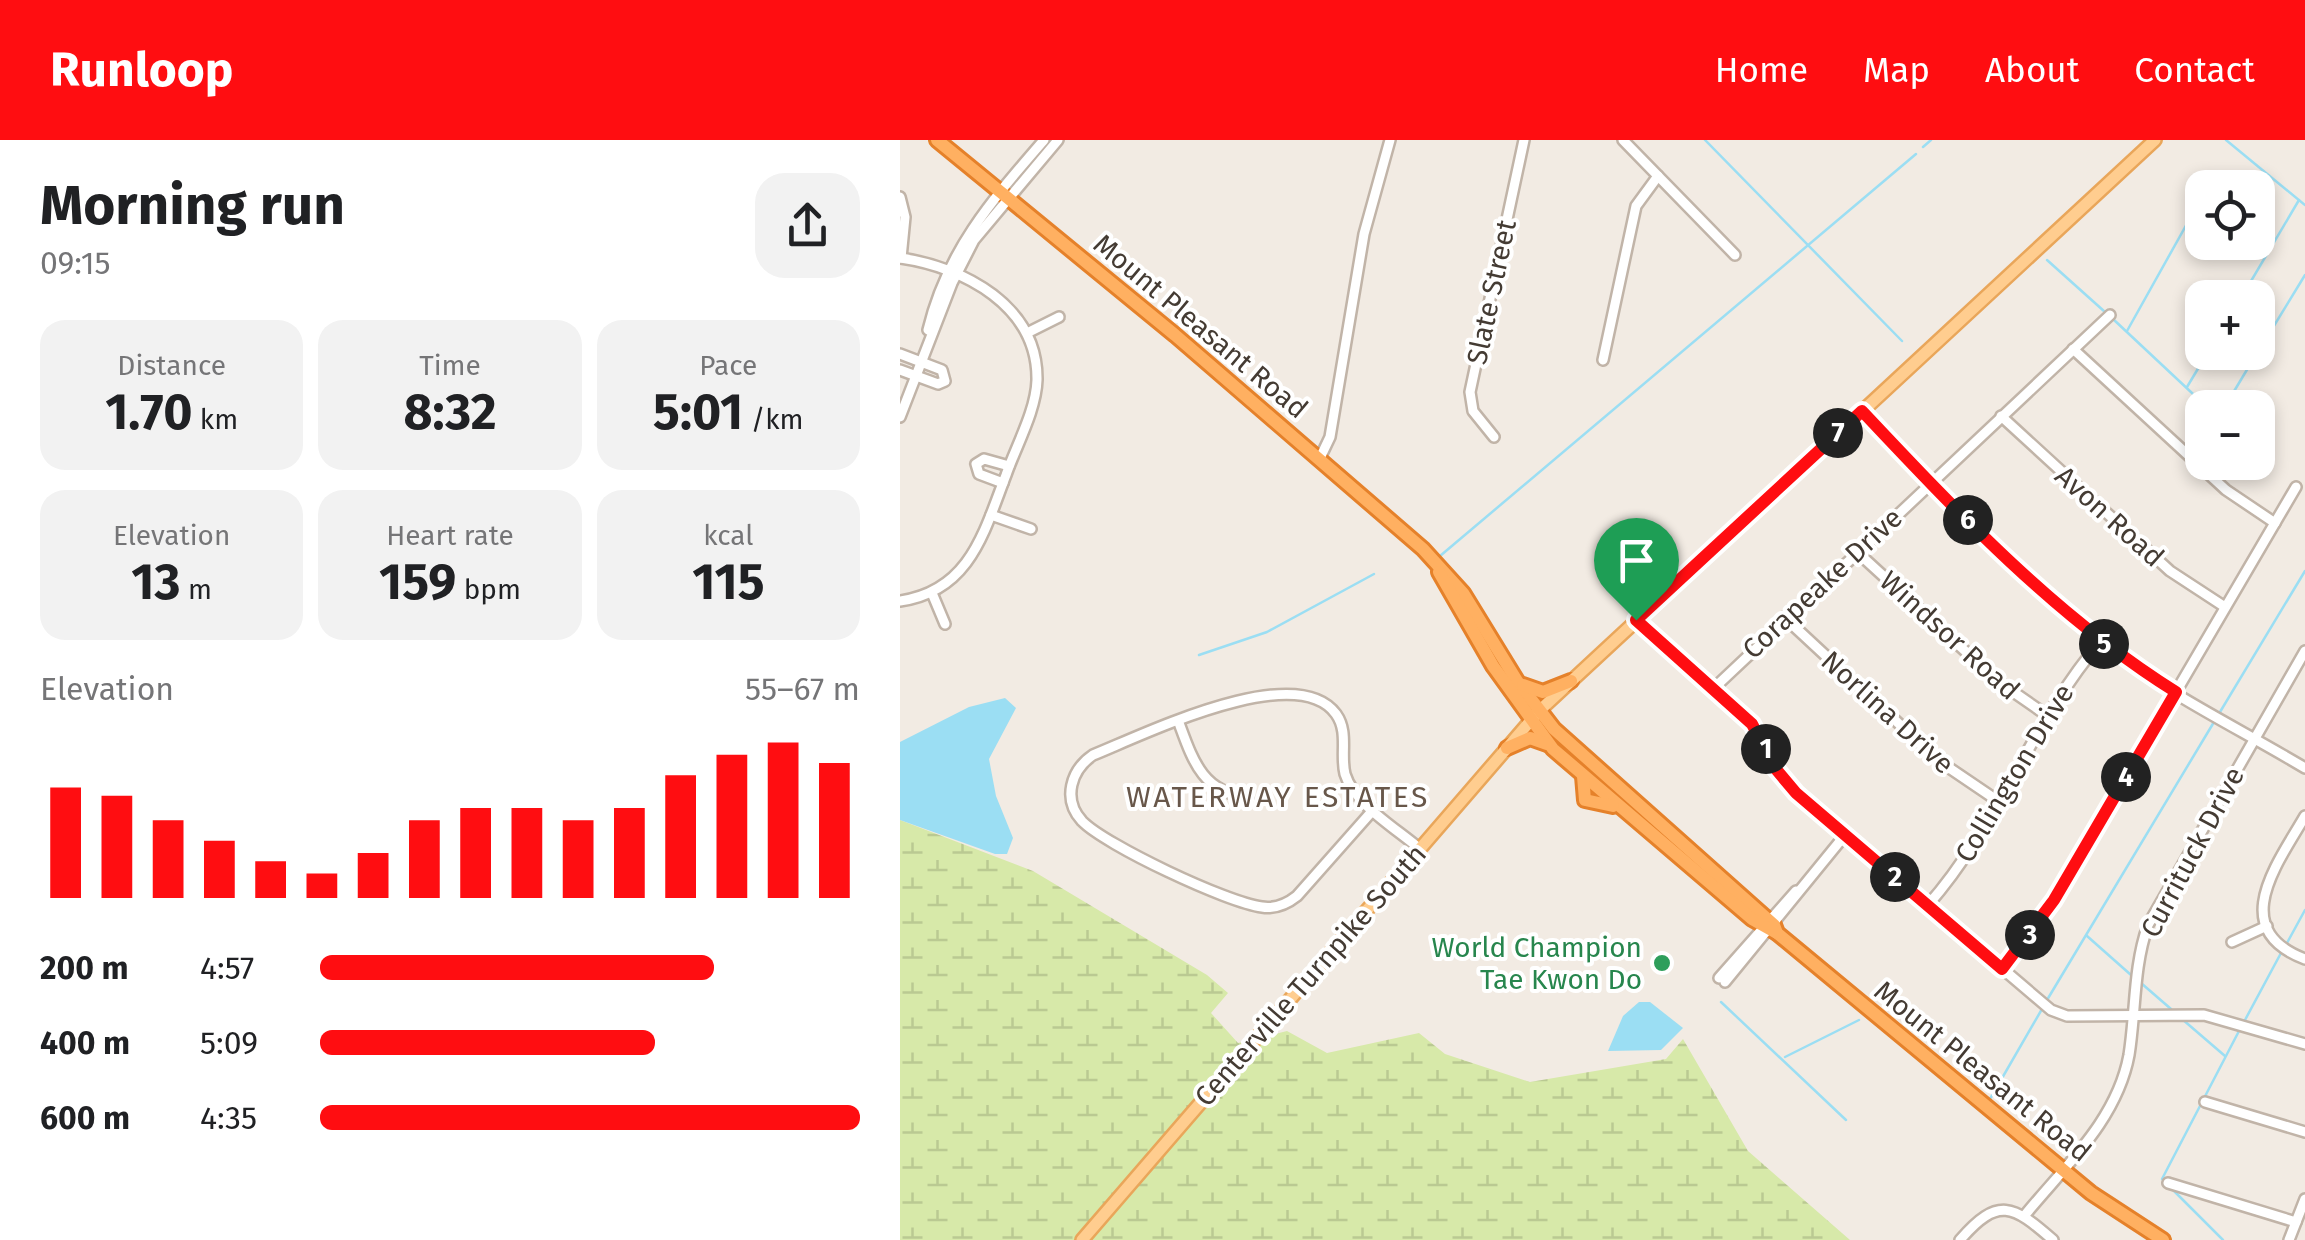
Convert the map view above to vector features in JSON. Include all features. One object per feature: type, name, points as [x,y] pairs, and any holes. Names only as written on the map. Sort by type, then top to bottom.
[{"type":"highway","name":"Mount Pleasant Road","points":[[936,140],[1320,458],[1429,556],[1463,593],[1518,681],[1553,748],[1583,776],[1585,800],[1631,807]]},
{"type":"highway","name":"Mount Pleasant Road","points":[[1429,556],[1535,716],[1631,807],[2062,1169],[2122,1216],[2163,1240]]},
{"type":"highway","points":[[1518,681],[1538,692],[1571,681]]},
{"type":"highway","points":[[1507,748],[1533,738],[1553,748]]},
{"type":"main road","name":"Centerville Turnpike South","points":[[1082,1240],[1535,716],[2156,140]]},
{"type":"street","points":[[900,417],[951,274],[1044,140]]},
{"type":"street","points":[[1004,193],[1058,140]]},
{"type":"street","points":[[1320,458],[1330,437],[1364,234],[1390,140]]},
{"type":"street","name":"Slate Street","points":[[1494,437],[1473,411],[1470,392],[1524,140]]},
{"type":"street","points":[[1624,140],[1735,256]]},
{"type":"street","points":[[1602,360],[1636,206],[1658,176]]},
{"type":"street","points":[[900,197],[906,217],[900,258],[951,274],[1002,300],[1026,333],[1037,382],[1009,466],[970,562],[932,593],[900,601]]},
{"type":"street","name":"Corapeake Drive","points":[[1713,689],[1784,617],[2110,315]]},
{"type":"street","points":[[1026,333],[1059,317]]},
{"type":"street","points":[[2073,349],[2226,490],[2274,523]]},
{"type":"street","points":[[900,354],[942,370],[945,381],[938,384],[900,370]]},
{"type":"street","points":[[1862,411],[1930,483],[2100,641],[2176,692],[2305,768]]},
{"type":"street","name":"Avon Road","points":[[2001,416],[2150,554],[2225,608]]},
{"type":"street","points":[[1002,483],[979,474],[976,464],[984,458],[1009,466]]},
{"type":"street","points":[[2002,969],[2054,900],[2296,487]]},
{"type":"street","points":[[991,514],[1031,529]]},
{"type":"street","name":"Windsor Road","points":[[1856,551],[1999,682],[2048,716]]},
{"type":"street","points":[[932,593],[946,624]]},
{"type":"street","name":"Norlina Drive","points":[[1784,617],[1939,760],[1998,801]]},
{"type":"street","points":[[1636,620],[1752,724],[1789,787],[2002,969],[2063,1016],[2204,1015],[2305,1044]]},
{"type":"street","name":"Collington Drive","points":[[1928,905],[1954,874],[2048,716],[2100,641]]},
{"type":"street","name":"Currituck Drive","points":[[2024,1215],[2102,1122],[2117,1093],[2128,1056],[2137,962],[2153,912],[2305,651]]},
{"type":"street","points":[[1374,809],[1298,896],[1283,904],[1256,906],[1184,878],[1089,826],[1076,812],[1071,793],[1076,772],[1093,754],[1257,695],[1289,694],[1318,701],[1339,718],[1348,780],[1420,849]]},
{"type":"street","points":[[1179,723],[1206,780],[1223,792],[1248,796]]},
{"type":"street","points":[[2305,816],[2265,887],[2267,926],[2284,949],[2305,959]]},
{"type":"street","points":[[1722,980],[1845,834]]},
{"type":"street","points":[[2232,942],[2267,926]]},
{"type":"street","points":[[2205,1102],[2305,1132]]},
{"type":"street","points":[[2168,1183],[2296,1222]]},
{"type":"street","points":[[2290,1240],[2305,1199]]},
{"type":"street","points":[[1960,1240],[1985,1214],[1999,1209],[2024,1215],[2053,1240]]},
{"type":"green space","points":[[900,820],[1033,871],[1207,975],[1228,993],[1211,1013],[1238,1043],[1287,1031],[1327,1053],[1419,1033],[1445,1054],[1530,1082],[1666,1059],[1683,1039],[1748,1151],[1850,1240],[900,1240]]},
{"type":"water","points":[[1005,698],[1016,708],[989,759],[996,796],[1013,838],[1007,854],[995,854],[900,820],[900,742],[969,707]]},
{"type":"water","points":[[1639,1002],[1650,1002],[1683,1028],[1661,1050],[1608,1051],[1623,1016]]},
{"type":"waterway","points":[[1705,140],[1902,341]]},
{"type":"waterway","points":[[1923,147],[1931,140]]},
{"type":"waterway","points":[[2226,140],[2305,205]]},
{"type":"waterway","points":[[1440,556],[1916,154]]},
{"type":"waterway","points":[[2252,280],[2299,200]]},
{"type":"waterway","points":[[2127,331],[2185,227]]},
{"type":"waterway","points":[[2047,260],[2105,312]]},
{"type":"waterway","points":[[2275,324],[2305,275]]},
{"type":"waterway","points":[[2113,319],[2189,390]]},
{"type":"waterway","points":[[2187,387],[2197,370]]},
{"type":"waterway","points":[[2235,390],[2247,370]]},
{"type":"waterway","points":[[2220,712],[2305,571]]},
{"type":"waterway","points":[[1199,655],[1267,632],[1374,574]]},
{"type":"waterway","points":[[2047,1000],[2214,722]]},
{"type":"waterway","points":[[2287,943],[2305,910]]},
{"type":"waterway","points":[[2087,936],[2131,975]]},
{"type":"waterway","points":[[2245,1020],[2281,953]]},
{"type":"waterway","points":[[2141,983],[2171,1009]]},
{"type":"waterway","points":[[1721,1002],[1846,1120]]},
{"type":"waterway","points":[[1990,1099],[2042,1009]]},
{"type":"waterway","points":[[2182,1019],[2225,1056]]},
{"type":"waterway","points":[[1785,1057],[1859,1020]]},
{"type":"waterway","points":[[2166,1182],[2162,1179],[2239,1031]]},
{"type":"waterway","points":[[2171,1188],[2223,1240]]},
{"type":"place","name":"World Champion Tae Kwon Do","points":[[1662,963]]},
{"type":"district","name":"WATERWAY ESTATES","points":[[1278,797]]},
{"type":"route","points":[[1862,411],[1950,503],[2092,633],[2138,669],[2176,692],[2054,900],[2002,969],[1796,793],[1780,776],[1752,724],[1636,620],[1862,411]]}]
